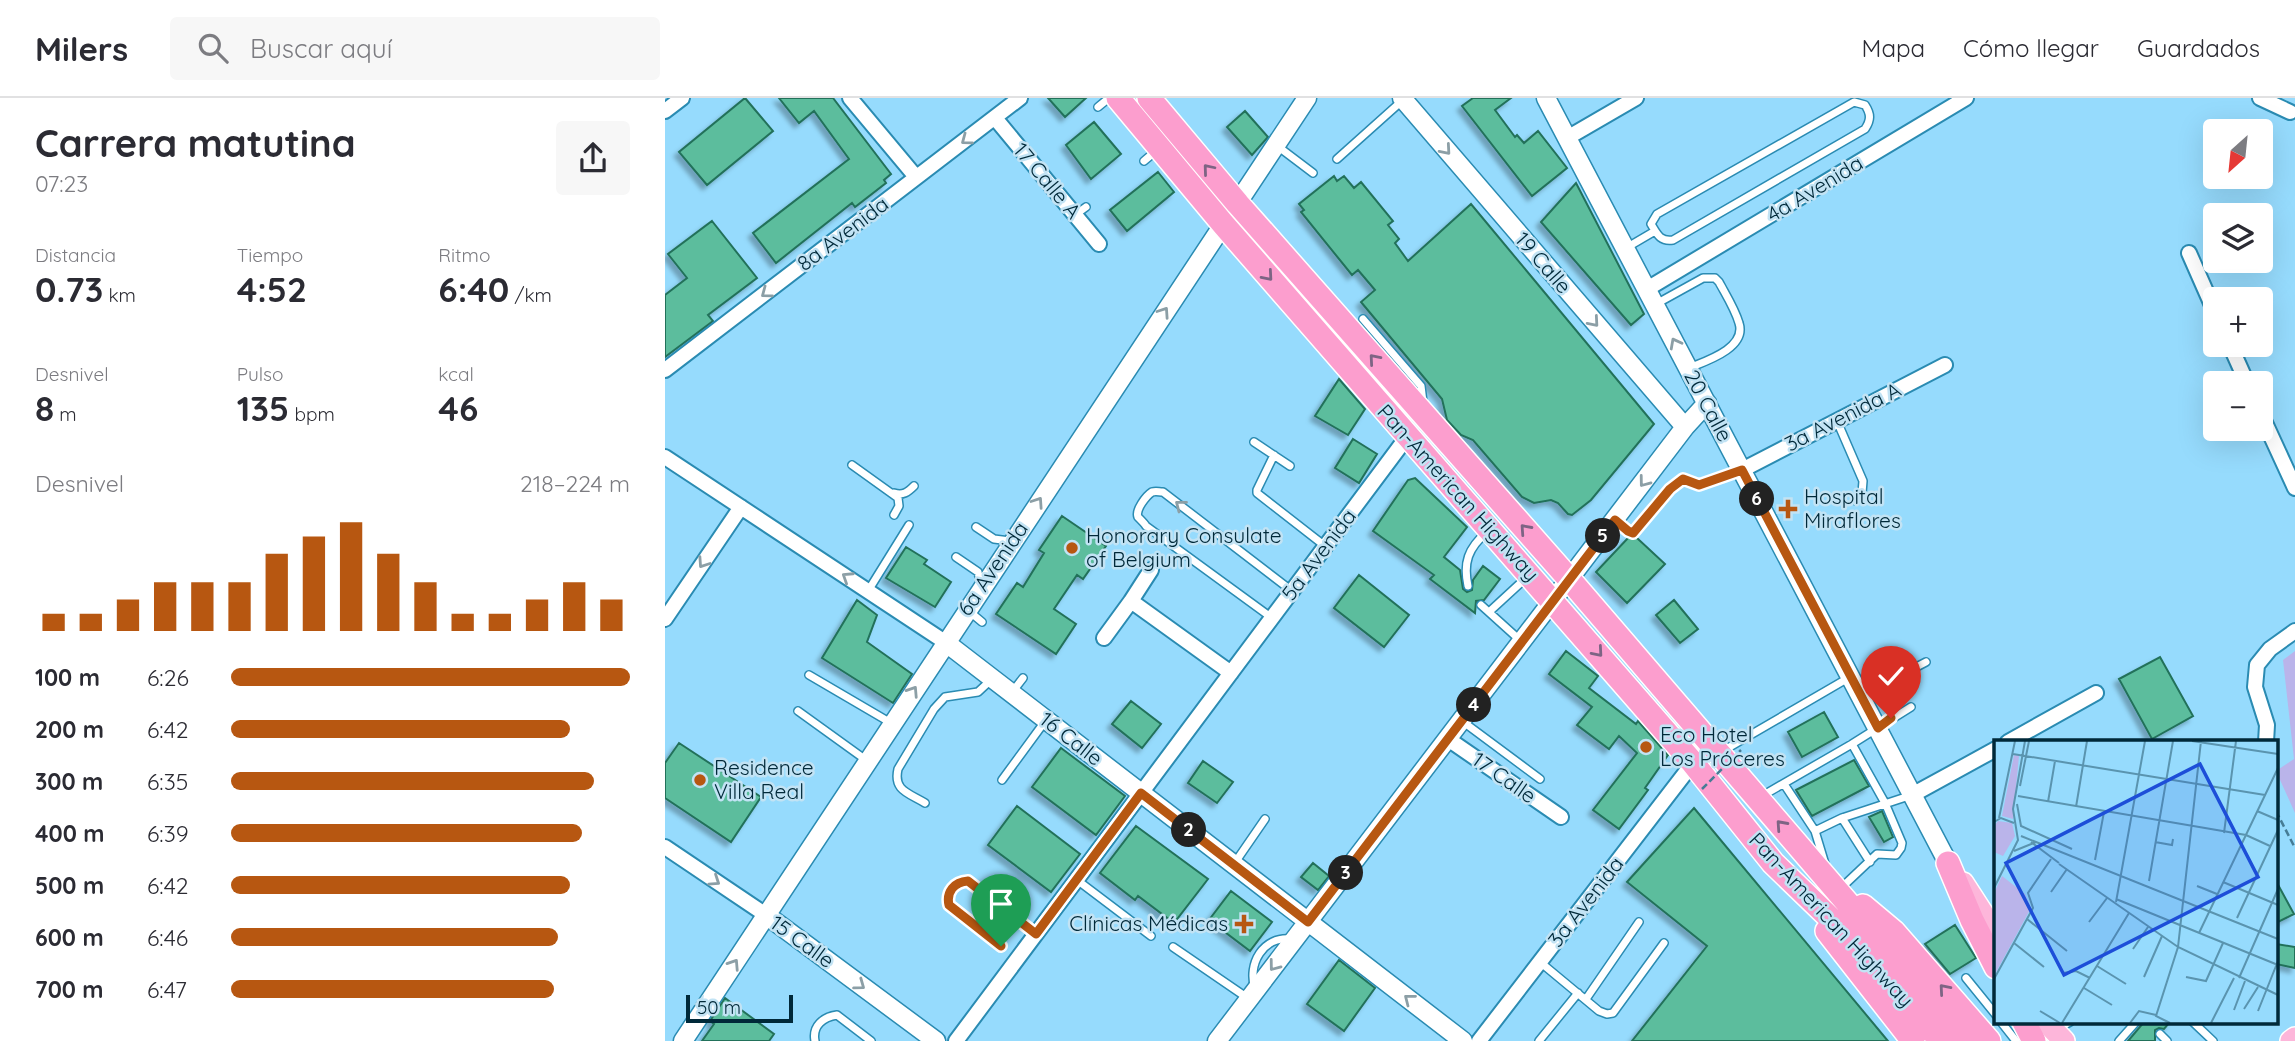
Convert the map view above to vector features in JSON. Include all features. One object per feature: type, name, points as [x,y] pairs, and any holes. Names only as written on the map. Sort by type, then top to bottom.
[{"type":"highway","name":"Pan-American Highway","points":[[1149,98],[1238,204],[1570,580],[1730,751],[1757,799],[1966,1041]]},
{"type":"highway","name":"Pan-American Highway","points":[[1108,102],[1152,154],[1223,224],[1407,437],[1554,601],[1693,763],[1773,863],[1858,945],[1941,1041]]},
{"type":"highway","points":[[1773,863],[1913,1041]]},
{"type":"highway","points":[[1948,863],[1994,963]]},
{"type":"highway","points":[[1837,889],[1871,910],[1894,932],[1989,1041]]},
{"type":"highway","points":[[2030,1024],[2053,1031]]},
{"type":"main road","points":[[1948,863],[1990,911]]},
{"type":"street","points":[[665,111],[682,98]]},
{"type":"street","points":[[850,98],[916,177]]},
{"type":"street","name":"8a Avenida","points":[[665,370],[1020,98]]},
{"type":"street","name":"6a Avenida","points":[[683,1041],[966,609],[1307,98]]},
{"type":"street","name":"20 Calle","points":[[1546,98],[1948,863]]},
{"type":"street","points":[[1567,138],[1636,98]]},
{"type":"street","name":"4a Avenida","points":[[1651,297],[1663,280],[1966,98]]},
{"type":"street","points":[[2260,98],[2290,112]]},
{"type":"street","name":"19 Calle","points":[[1402,99],[1685,427]]},
{"type":"street","name":"17 Calle A","points":[[995,118],[1081,211],[1099,244]]},
{"type":"street","points":[[2189,253],[2204,287]]},
{"type":"street","name":"3a Avenida A","points":[[1742,470],[1945,365]]},
{"type":"street","points":[[1222,1040],[1252,995],[1685,427],[1707,403]]},
{"type":"street","name":"5a Avenida","points":[[956,1041],[1407,437]]},
{"type":"street","points":[[2273,440],[2295,488]]},
{"type":"street","name":"16 Calle","points":[[665,457],[945,642],[1463,1041]]},
{"type":"street","points":[[665,619],[741,507]]},
{"type":"street","points":[[1104,638],[1151,570]]},
{"type":"street","points":[[1131,601],[1231,673]]},
{"type":"street","points":[[2266,740],[2267,725],[2255,687],[2257,665],[2270,649],[2295,631]]},
{"type":"street","points":[[2012,740],[2096,694]]},
{"type":"street","name":"17 Calle","points":[[1448,739],[1561,817]]},
{"type":"street","points":[[1912,795],[1994,750]]},
{"type":"street","name":"3a Avenida","points":[[1479,1041],[1693,763]]},
{"type":"street","name":"15 Calle","points":[[665,847],[766,915],[936,1041]]},
{"type":"lane","points":[[1108,102],[1109,98]]},
{"type":"lane","points":[[1337,159],[1402,99]]},
{"type":"lane","points":[[1854,102],[1865,105],[1869,110],[1869,123],[1865,129],[1673,240],[1665,241],[1659,238],[1655,231],[1651,224],[1657,214],[1854,102]]},
{"type":"lane","points":[[1275,145],[1313,173]]},
{"type":"lane","points":[[1625,248],[1655,231]]},
{"type":"lane","points":[[1651,297],[1703,278],[1715,278],[1719,282],[1740,326],[1738,337],[1727,349],[1689,368]]},
{"type":"lane","points":[[1363,319],[1421,386],[1425,417]]},
{"type":"lane","points":[[1837,420],[1863,481],[1862,493],[1856,501]]},
{"type":"lane","points":[[1254,442],[1290,466]]},
{"type":"lane","points":[[1274,455],[1257,494],[1325,547]]},
{"type":"lane","points":[[852,466],[900,495],[914,486]]},
{"type":"lane","points":[[1615,520],[1633,533],[1677,482],[1683,479],[1699,485],[1742,470]]},
{"type":"lane","points":[[1272,618],[1146,526],[1138,517],[1137,511],[1144,501],[1150,493],[1163,492],[1292,591]]},
{"type":"lane","points":[[894,493],[899,506],[894,516]]},
{"type":"lane","points":[[868,591],[909,525]]},
{"type":"lane","points":[[976,527],[995,539],[1012,541]]},
{"type":"lane","points":[[1468,586],[1465,569],[1469,551],[1490,529]]},
{"type":"lane","points":[[956,556],[978,572],[981,587]]},
{"type":"lane","points":[[1489,612],[1530,574]]},
{"type":"lane","points":[[1481,605],[1522,642]]},
{"type":"lane","points":[[966,609],[982,622]]},
{"type":"lane","points":[[1861,696],[1926,662]]},
{"type":"lane","points":[[809,675],[891,724]]},
{"type":"lane","points":[[1730,751],[1850,676]]},
{"type":"lane","points":[[925,803],[899,787],[896,780],[898,769],[934,709],[945,697],[978,692],[993,678]]},
{"type":"lane","points":[[1011,693],[1023,678]]},
{"type":"lane","points":[[1757,799],[1912,707]]},
{"type":"lane","points":[[798,711],[867,761]]},
{"type":"lane","points":[[1002,780],[1046,719]]},
{"type":"lane","points":[[1462,721],[1540,779]]},
{"type":"lane","points":[[1784,785],[1815,831],[1837,889],[1877,854],[1896,855],[1902,843],[1885,803],[1852,744]]},
{"type":"lane","points":[[1815,831],[1842,818],[1912,795]]},
{"type":"lane","points":[[1842,818],[1870,862]]},
{"type":"lane","points":[[1233,864],[1265,819]]},
{"type":"lane","points":[[1076,880],[1151,936]]},
{"type":"lane","points":[[1001,946],[949,905],[947,898],[952,888],[960,882],[968,881],[1036,934]]},
{"type":"lane","points":[[1586,999],[1639,922]]},
{"type":"lane","points":[[1540,962],[1599,1011],[1607,1014],[1613,1013],[1664,943]]},
{"type":"lane","points":[[1174,947],[1252,995]]},
{"type":"lane","points":[[1966,978],[1994,1013]]},
{"type":"lane","points":[[1539,1041],[1578,993]]},
{"type":"lane","points":[[815,1041],[813,1034],[818,1025],[827,1016],[837,1015],[871,1041]]},
{"type":"lane","points":[[2003,1024],[2016,1041]]},
{"type":"lane","points":[[2124,1040],[2135,1024]]},
{"type":"lane","points":[[2195,1024],[2213,1041]]},
{"type":"lane","points":[[2160,1034],[2167,1041]]},
{"type":"path","points":[[1702,789],[1730,751]]},
{"type":"path","points":[[2277,813],[2295,848]]},
{"type":"shaded area","points":[[2295,651],[2295,813],[2277,773],[2277,770],[2294,759],[2283,660]]},
{"type":"building","points":[[745,98],[773,131],[707,185],[679,152]]},
{"type":"building","points":[[779,98],[833,98],[891,174],[884,180],[886,183],[855,207],[852,203],[776,263],[753,233],[849,159],[814,111],[799,123]]},
{"type":"building","points":[[1048,98],[1086,98],[1065,117]]},
{"type":"building","points":[[1473,98],[1511,98],[1495,110],[1515,137],[1517,135],[1524,143],[1538,131],[1567,168],[1532,196],[1462,106]]},
{"type":"building","points":[[1245,111],[1268,137],[1252,155],[1227,127]]},
{"type":"building","points":[[1094,122],[1121,154],[1091,179],[1066,145]]},
{"type":"building","points":[[1158,172],[1174,192],[1127,231],[1110,210]]},
{"type":"building","points":[[1334,176],[1337,181],[1344,176],[1354,188],[1361,182],[1393,221],[1388,225],[1399,239],[1395,243],[1408,261],[1471,204],[1654,424],[1591,500],[1572,515],[1551,500],[1534,503],[1522,497],[1473,440],[1461,435],[1447,420],[1442,399],[1361,302],[1375,290],[1358,270],[1352,275],[1301,212],[1304,210],[1299,204]]},
{"type":"building","points":[[1576,183],[1644,314],[1631,325],[1541,222]]},
{"type":"building","points":[[712,221],[757,278],[708,315],[713,321],[665,357],[665,295],[687,278],[668,254]]},
{"type":"building","points":[[1339,379],[1365,409],[1348,435],[1315,416]]},
{"type":"building","points":[[1353,439],[1377,454],[1359,483],[1335,468]]},
{"type":"building","points":[[1415,478],[1467,527],[1444,557],[1460,570],[1463,589],[1467,592],[1472,590],[1473,580],[1483,566],[1500,579],[1484,600],[1476,601],[1475,613],[1430,579],[1434,575],[1373,531],[1408,480]]},
{"type":"building","points":[[1062,516],[1106,546],[1083,579],[1077,575],[1054,609],[1076,624],[1056,654],[996,614],[1017,583],[1023,587],[1044,553],[1039,550]]},
{"type":"building","points":[[1628,538],[1637,538],[1665,564],[1627,603],[1596,572]]},
{"type":"building","points":[[906,547],[927,560],[924,564],[951,582],[935,607],[886,578]]},
{"type":"building","points":[[1359,575],[1409,615],[1384,647],[1334,608]]},
{"type":"building","points":[[857,600],[877,615],[867,642],[912,674],[893,703],[822,658]]},
{"type":"building","points":[[1674,600],[1698,629],[1680,643],[1656,615]]},
{"type":"building","points":[[1566,651],[1598,676],[1589,688],[1636,724],[1638,721],[1668,755],[1645,788],[1648,790],[1619,829],[1593,810],[1637,753],[1619,736],[1609,749],[1577,725],[1592,707],[1549,674]]},
{"type":"building","points":[[2160,657],[2193,716],[2152,739],[2119,679]]},
{"type":"building","points":[[1131,701],[1161,724],[1142,748],[1112,724]]},
{"type":"building","points":[[1824,712],[1838,737],[1802,757],[1788,732]]},
{"type":"building","name":"Residence Villa Real","points":[[679,743],[761,797],[731,842],[665,798],[665,763]]},
{"type":"building","points":[[1061,748],[1125,796],[1096,835],[1032,787]]},
{"type":"building","points":[[1854,760],[1869,786],[1812,816],[1796,790]]},
{"type":"building","points":[[1203,761],[1233,782],[1217,803],[1188,783]]},
{"type":"building","points":[[1017,806],[1080,854],[1051,892],[988,845]]},
{"type":"building","points":[[1694,808],[1888,1041],[1632,1041],[1707,946],[1627,882]]},
{"type":"building","points":[[1882,811],[1893,837],[1884,842],[1869,817]]},
{"type":"building","points":[[1136,826],[1208,879],[1174,923],[1138,896],[1135,900],[1100,873]]},
{"type":"building","points":[[1313,863],[1329,876],[1318,890],[1301,877]]},
{"type":"building","points":[[2277,883],[2294,914],[2277,922]]},
{"type":"building","points":[[1231,891],[1272,922],[1250,951],[1209,920]]},
{"type":"building","points":[[1955,925],[1976,958],[1950,974],[1925,944]]},
{"type":"building","points":[[2277,944],[2295,947],[2295,968],[2277,964]]},
{"type":"building","points":[[1339,960],[1375,988],[1344,1031],[1307,1004]]},
{"type":"building","points":[[725,998],[774,1034],[769,1041],[702,1041],[714,1024],[710,1021]]},
{"type":"building","points":[[2142,1024],[2168,1024],[2164,1029],[2155,1030],[2155,1041],[2128,1041]]},
{"type":"place","name":"Hospital Miraflores","points":[[1788,509]]},
{"type":"place","name":"Honorary Consulate of Belgium","points":[[1072,548]]},
{"type":"place","name":"Eco Hotel Los Próceres","points":[[1646,747]]},
{"type":"place","name":"Residence Villa Real","points":[[700,780]]},
{"type":"place","name":"Clínicas Médicas","points":[[1244,924]]},
{"type":"route","points":[[1001,946],[949,905],[947,898],[952,888],[960,882],[968,881],[1036,934],[1141,793],[1308,922],[1615,520],[1633,533],[1670,489],[1683,479],[1695,485],[1703,485],[1742,470],[1878,728],[1891,718]]}]
